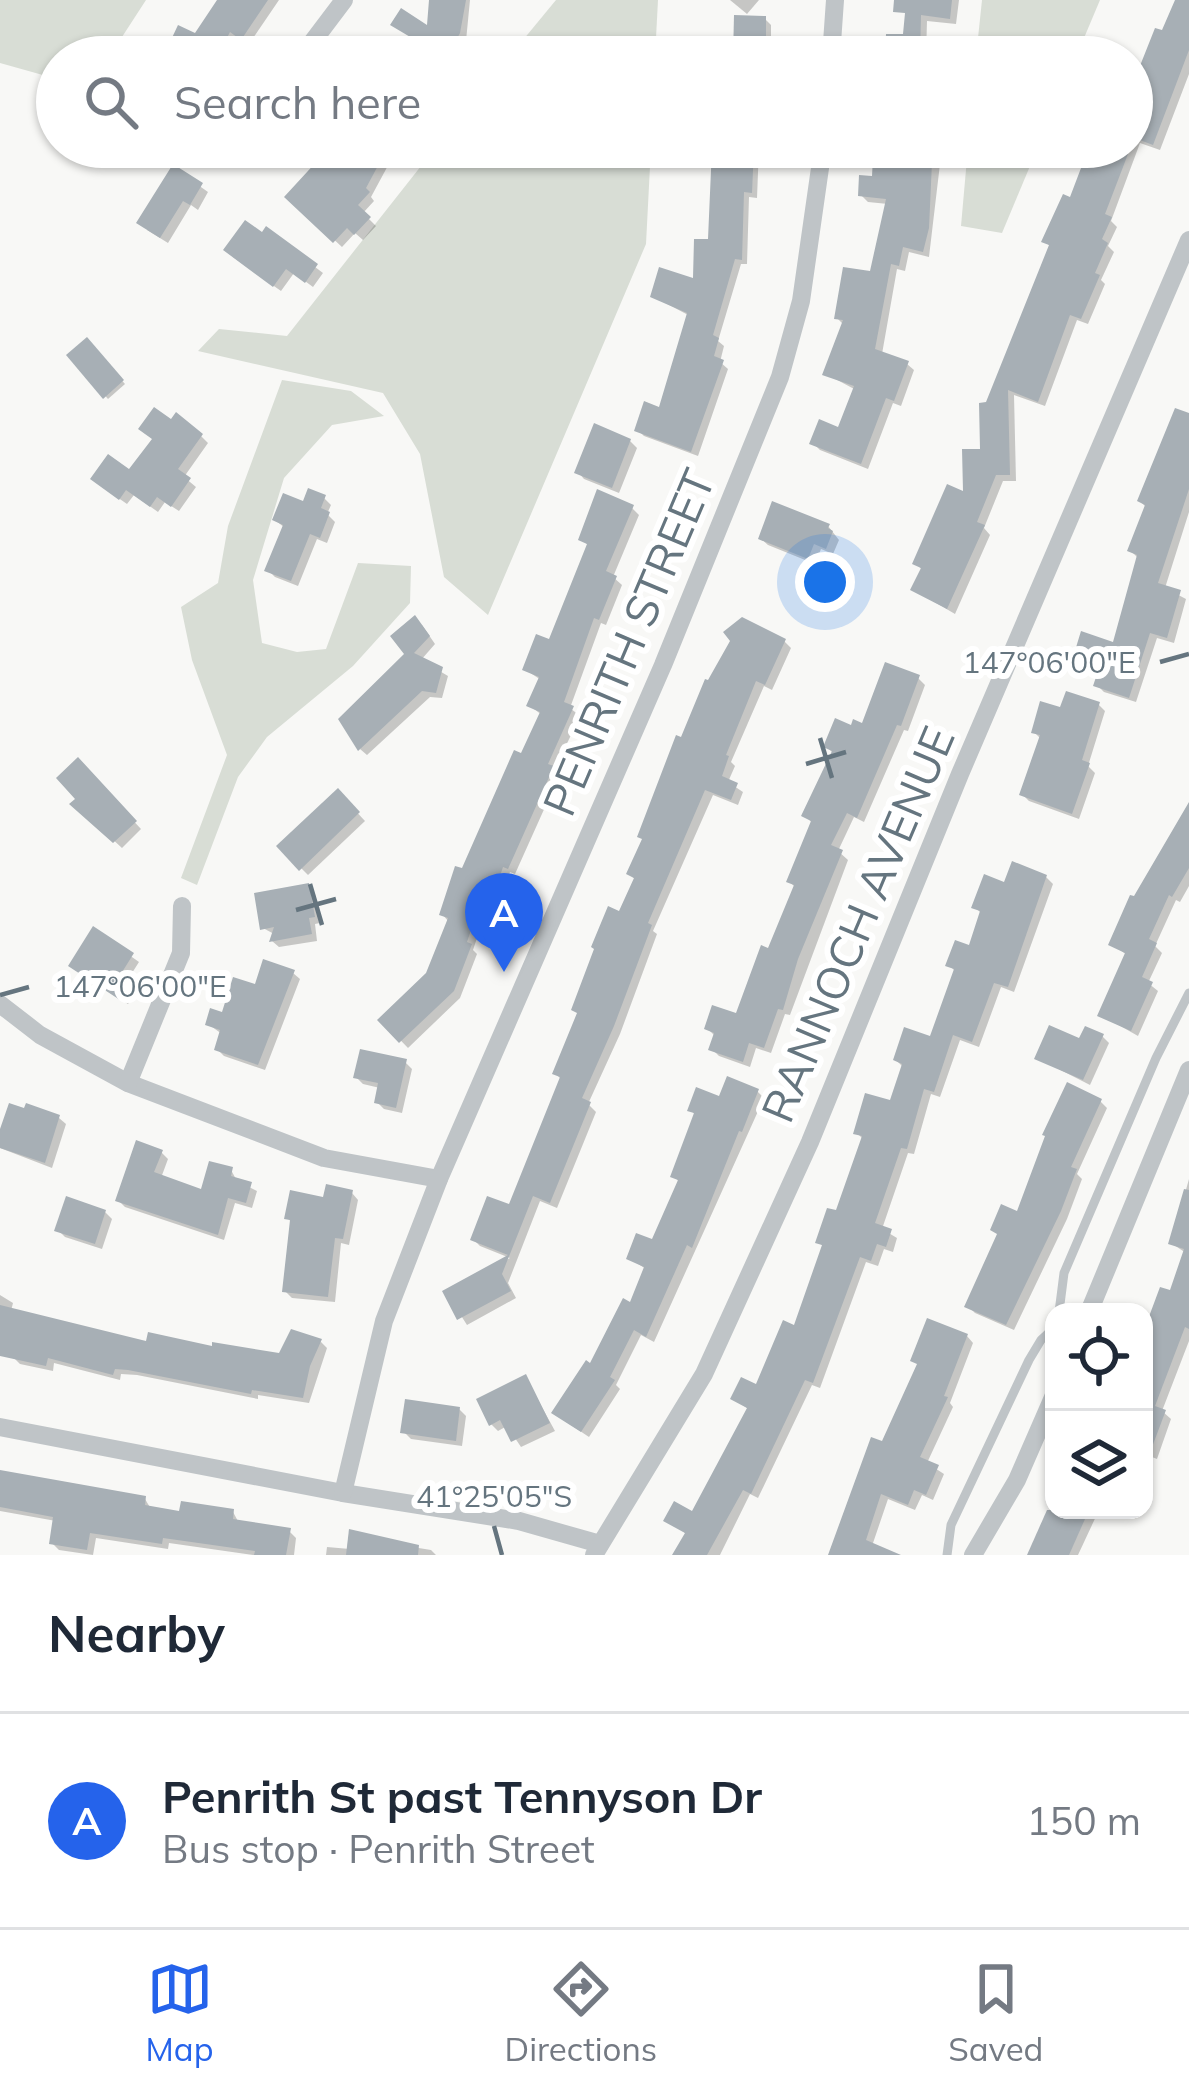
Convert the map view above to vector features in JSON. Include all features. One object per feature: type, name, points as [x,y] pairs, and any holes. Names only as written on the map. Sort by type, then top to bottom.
[{"type":"street","points":[[317,36],[344,0]]},
{"type":"street","points":[[832,36],[835,0]]},
{"type":"street","name":"PENRITH STREET","points":[[343,1493],[383,1321],[439,1179],[663,665],[780,377],[801,301],[820,168]]},
{"type":"street","name":"RANNOCH AVENUE","points":[[597,1550],[704,1373],[809,1142],[960,774],[1189,240]]},
{"type":"street","points":[[128,1083],[181,953],[182,906]]},
{"type":"street","points":[[0,1004],[40,1035],[128,1083],[324,1158],[439,1179]]},
{"type":"street","points":[[1093,1303],[1189,1070]]},
{"type":"street","points":[[973,1555],[1016,1480],[1047,1411]]},
{"type":"street","points":[[0,1427],[343,1493],[519,1521],[597,1550]]},
{"type":"lane","points":[[1060,1303],[1064,1273],[1156,1058],[1189,993]]},
{"type":"lane","points":[[947,1555],[951,1525],[1045,1336]]},
{"type":"shaded area","points":[[0,0],[146,0],[123,36],[36,36],[36,73],[0,63]]},
{"type":"shaded area","points":[[556,0],[658,0],[656,36],[526,36]]},
{"type":"shaded area","points":[[982,0],[1100,0],[1085,36],[978,36]]},
{"type":"shaded area","points":[[419,168],[650,168],[646,244],[488,615],[444,577],[420,454],[383,393],[198,351],[219,329],[287,336]]},
{"type":"shaded area","points":[[966,168],[1029,168],[1002,233],[961,226]]},
{"type":"shaded area","points":[[282,380],[351,391],[384,416],[332,425],[284,478],[253,580],[262,643],[297,652],[326,649],[358,563],[411,566],[410,603],[353,666],[267,737],[238,777],[197,885],[181,878],[227,755],[192,660],[181,607],[218,583],[228,526]]},
{"type":"building","points":[[217,0],[268,0],[244,36],[230,32],[228,36],[173,36],[178,25],[195,33]]},
{"type":"building","points":[[429,0],[466,0],[458,36],[409,36],[390,25],[401,8],[427,25]]},
{"type":"building","points":[[894,0],[952,0],[950,19],[921,15],[920,36],[886,36],[903,34],[905,13],[893,12]]},
{"type":"building","points":[[1175,0],[1189,0],[1189,50],[1153,145],[1152,36],[1155,28],[1162,30]]},
{"type":"building","points":[[734,15],[766,16],[766,36],[734,36]]},
{"type":"building","points":[[170,168],[179,168],[203,183],[190,205],[183,201],[160,238],[136,223]]},
{"type":"building","points":[[311,168],[377,168],[366,188],[370,192],[358,205],[371,217],[354,235],[347,228],[333,243],[284,197]]},
{"type":"building","points":[[711,168],[753,168],[752,193],[744,192],[742,260],[735,259],[713,335],[719,338],[714,356],[724,360],[691,452],[634,431],[644,401],[659,407],[687,313],[650,297],[659,267],[693,278],[694,239],[708,239]]},
{"type":"building","points":[[872,168],[932,168],[923,252],[903,247],[899,266],[891,264],[875,349],[909,361],[894,401],[886,398],[861,464],[809,444],[819,419],[838,427],[854,386],[822,375],[843,320],[834,319],[843,267],[870,271],[886,199],[858,196],[859,175],[872,176]]},
{"type":"building","points":[[1081,168],[1123,168],[1105,214],[1112,217],[1102,239],[1108,243],[1095,273],[1100,275],[1081,319],[1070,315],[1038,402],[1008,390],[1010,475],[996,475],[977,522],[985,525],[947,609],[910,590],[921,568],[912,564],[947,484],[963,491],[962,449],[980,449],[979,403],[986,402],[1049,245],[1041,242],[1063,194],[1070,197]]},
{"type":"building","points":[[245,220],[262,232],[266,226],[318,264],[305,283],[286,269],[273,287],[223,250]]},
{"type":"building","points":[[87,337],[124,380],[103,399],[66,355]]},
{"type":"building","points":[[154,407],[171,419],[176,412],[203,434],[178,469],[191,478],[171,507],[157,497],[150,507],[126,490],[119,500],[90,479],[108,454],[129,469],[152,439],[138,429]]},
{"type":"building","points":[[1175,408],[1189,413],[1189,489],[1158,583],[1181,590],[1167,638],[1150,633],[1129,698],[1093,686],[1101,662],[1074,654],[1081,631],[1113,642],[1137,555],[1127,551],[1145,505],[1137,501]]},
{"type":"building","points":[[594,423],[631,439],[612,488],[574,473]]},
{"type":"building","points":[[308,488],[326,495],[321,508],[330,512],[320,538],[310,534],[291,581],[264,571],[283,525],[272,520],[283,493],[303,501]]},
{"type":"building","points":[[597,489],[634,505],[606,571],[617,576],[599,620],[594,618],[564,702],[574,706],[548,764],[554,766],[508,869],[503,867],[489,909],[479,906],[467,942],[472,944],[454,991],[399,1043],[377,1020],[426,973],[448,918],[439,915],[455,866],[462,868],[514,750],[521,753],[540,712],[526,706],[539,677],[522,670],[536,634],[549,639],[587,544],[578,540]]},
{"type":"building","points":[[772,501],[830,524],[833,531],[826,549],[814,544],[808,559],[758,539]]},
{"type":"building","points":[[415,615],[430,636],[414,653],[443,667],[436,693],[422,691],[358,751],[338,719],[404,654],[390,636]]},
{"type":"building","points":[[742,617],[786,639],[765,685],[756,681],[726,755],[722,776],[738,783],[731,800],[705,790],[648,923],[652,925],[614,1026],[582,1098],[591,1102],[550,1203],[533,1196],[502,1274],[511,1291],[457,1320],[442,1291],[508,1255],[470,1240],[487,1196],[509,1204],[560,1077],[552,1074],[577,1013],[571,1010],[591,947],[608,906],[619,911],[634,878],[626,874],[642,839],[637,837],[676,735],[681,737],[705,679],[730,641],[723,632]]},
{"type":"building","points":[[885,662],[920,675],[857,818],[847,813],[831,845],[843,850],[798,959],[783,1010],[778,1009],[764,1048],[749,1043],[743,1062],[708,1050],[714,1033],[704,1029],[712,1005],[736,1013],[761,945],[768,948],[794,885],[786,882],[811,821],[801,816],[832,751],[823,747],[835,718],[851,725],[853,719],[862,723]]},
{"type":"building","points":[[1066,691],[1100,702],[1082,760],[1090,763],[1072,814],[1019,795],[1040,735],[1031,733],[1040,701],[1060,707]]},
{"type":"building","points":[[78,757],[137,821],[113,843],[69,804],[75,799],[56,778]]},
{"type":"building","points":[[338,788],[360,812],[299,871],[276,846]]},
{"type":"building","points":[[1189,802],[1189,868],[1172,897],[1169,895],[1149,939],[1157,943],[1142,977],[1153,982],[1131,1031],[1097,1016],[1125,953],[1108,945],[1130,895],[1134,896]]},
{"type":"building","points":[[1012,861],[1047,875],[1008,987],[994,983],[972,1042],[953,1035],[934,1092],[924,1089],[907,1149],[901,1148],[875,1223],[892,1229],[886,1247],[877,1244],[871,1261],[860,1257],[813,1383],[805,1380],[751,1494],[743,1490],[707,1555],[672,1555],[685,1533],[663,1521],[674,1501],[692,1511],[747,1408],[730,1399],[741,1377],[756,1384],[783,1320],[794,1325],[822,1245],[815,1243],[827,1208],[836,1210],[862,1136],[853,1134],[865,1093],[890,1100],[902,1064],[893,1060],[904,1027],[930,1036],[954,969],[945,966],[955,940],[969,945],[980,911],[971,908],[984,874],[1004,882]]},
{"type":"building","points":[[309,883],[315,917],[309,918],[312,934],[269,942],[274,927],[260,930],[254,893]]},
{"type":"building","points":[[93,926],[134,953],[119,977],[130,984],[120,1000],[68,966]]},
{"type":"building","points":[[263,959],[295,970],[258,1065],[214,1050],[220,1030],[205,1025],[210,1008],[222,1012],[233,977],[255,984]]},
{"type":"building","points":[[1049,1025],[1079,1038],[1085,1026],[1104,1034],[1083,1080],[1034,1059]]},
{"type":"building","points":[[360,1049],[407,1059],[396,1108],[374,1103],[378,1083],[353,1078]]},
{"type":"building","points":[[727,1076],[759,1089],[742,1132],[692,1248],[687,1245],[646,1337],[634,1330],[610,1377],[615,1380],[581,1432],[551,1413],[586,1360],[590,1363],[623,1298],[630,1302],[644,1267],[626,1259],[636,1233],[652,1239],[678,1180],[670,1177],[694,1113],[687,1111],[696,1087],[719,1096]]},
{"type":"building","points":[[1067,1082],[1102,1099],[1071,1167],[1077,1169],[1061,1211],[1006,1325],[964,1307],[997,1234],[990,1230],[1001,1204],[1017,1211],[1042,1135]]},
{"type":"building","points":[[9,1103],[24,1108],[26,1103],[60,1115],[45,1163],[0,1148],[0,1129]]},
{"type":"building","points":[[136,1140],[163,1150],[154,1172],[201,1189],[209,1161],[233,1167],[231,1176],[252,1182],[246,1203],[228,1198],[218,1235],[115,1201]]},
{"type":"building","points":[[326,1184],[353,1190],[343,1239],[335,1238],[328,1297],[282,1292],[290,1220],[284,1219],[290,1190],[323,1197]]},
{"type":"building","points":[[1184,1189],[1189,1190],[1189,1329],[1185,1327],[1155,1406],[1166,1410],[1153,1444],[1153,1306],[1160,1287],[1170,1290],[1184,1249],[1168,1244]]},
{"type":"building","points":[[66,1196],[106,1210],[95,1244],[54,1231]]},
{"type":"building","points":[[0,1305],[146,1341],[148,1332],[212,1346],[212,1342],[279,1353],[291,1329],[322,1339],[303,1398],[252,1390],[251,1394],[128,1370],[115,1369],[113,1375],[48,1358],[46,1366],[0,1356]]},
{"type":"building","points":[[927,1318],[968,1334],[944,1396],[948,1397],[920,1457],[939,1465],[926,1495],[914,1490],[908,1505],[881,1494],[866,1540],[901,1555],[828,1555],[871,1437],[882,1441],[917,1364],[910,1361]]},
{"type":"building","points":[[526,1374],[550,1423],[511,1442],[500,1420],[489,1426],[476,1399]]},
{"type":"building","points":[[405,1399],[460,1407],[456,1441],[400,1433]]},
{"type":"building","points":[[0,1470],[146,1496],[145,1505],[179,1511],[181,1501],[234,1509],[233,1519],[291,1528],[286,1555],[90,1533],[87,1550],[49,1544],[53,1517],[0,1507]]},
{"type":"building","points":[[1045,1514],[1045,1519],[1085,1519],[1069,1555],[1027,1555]]},
{"type":"building","points":[[349,1529],[419,1545],[418,1555],[346,1555]]},
{"type":"place","name":"Penrith St past Tennyson Dr","points":[[504,972]]}]
